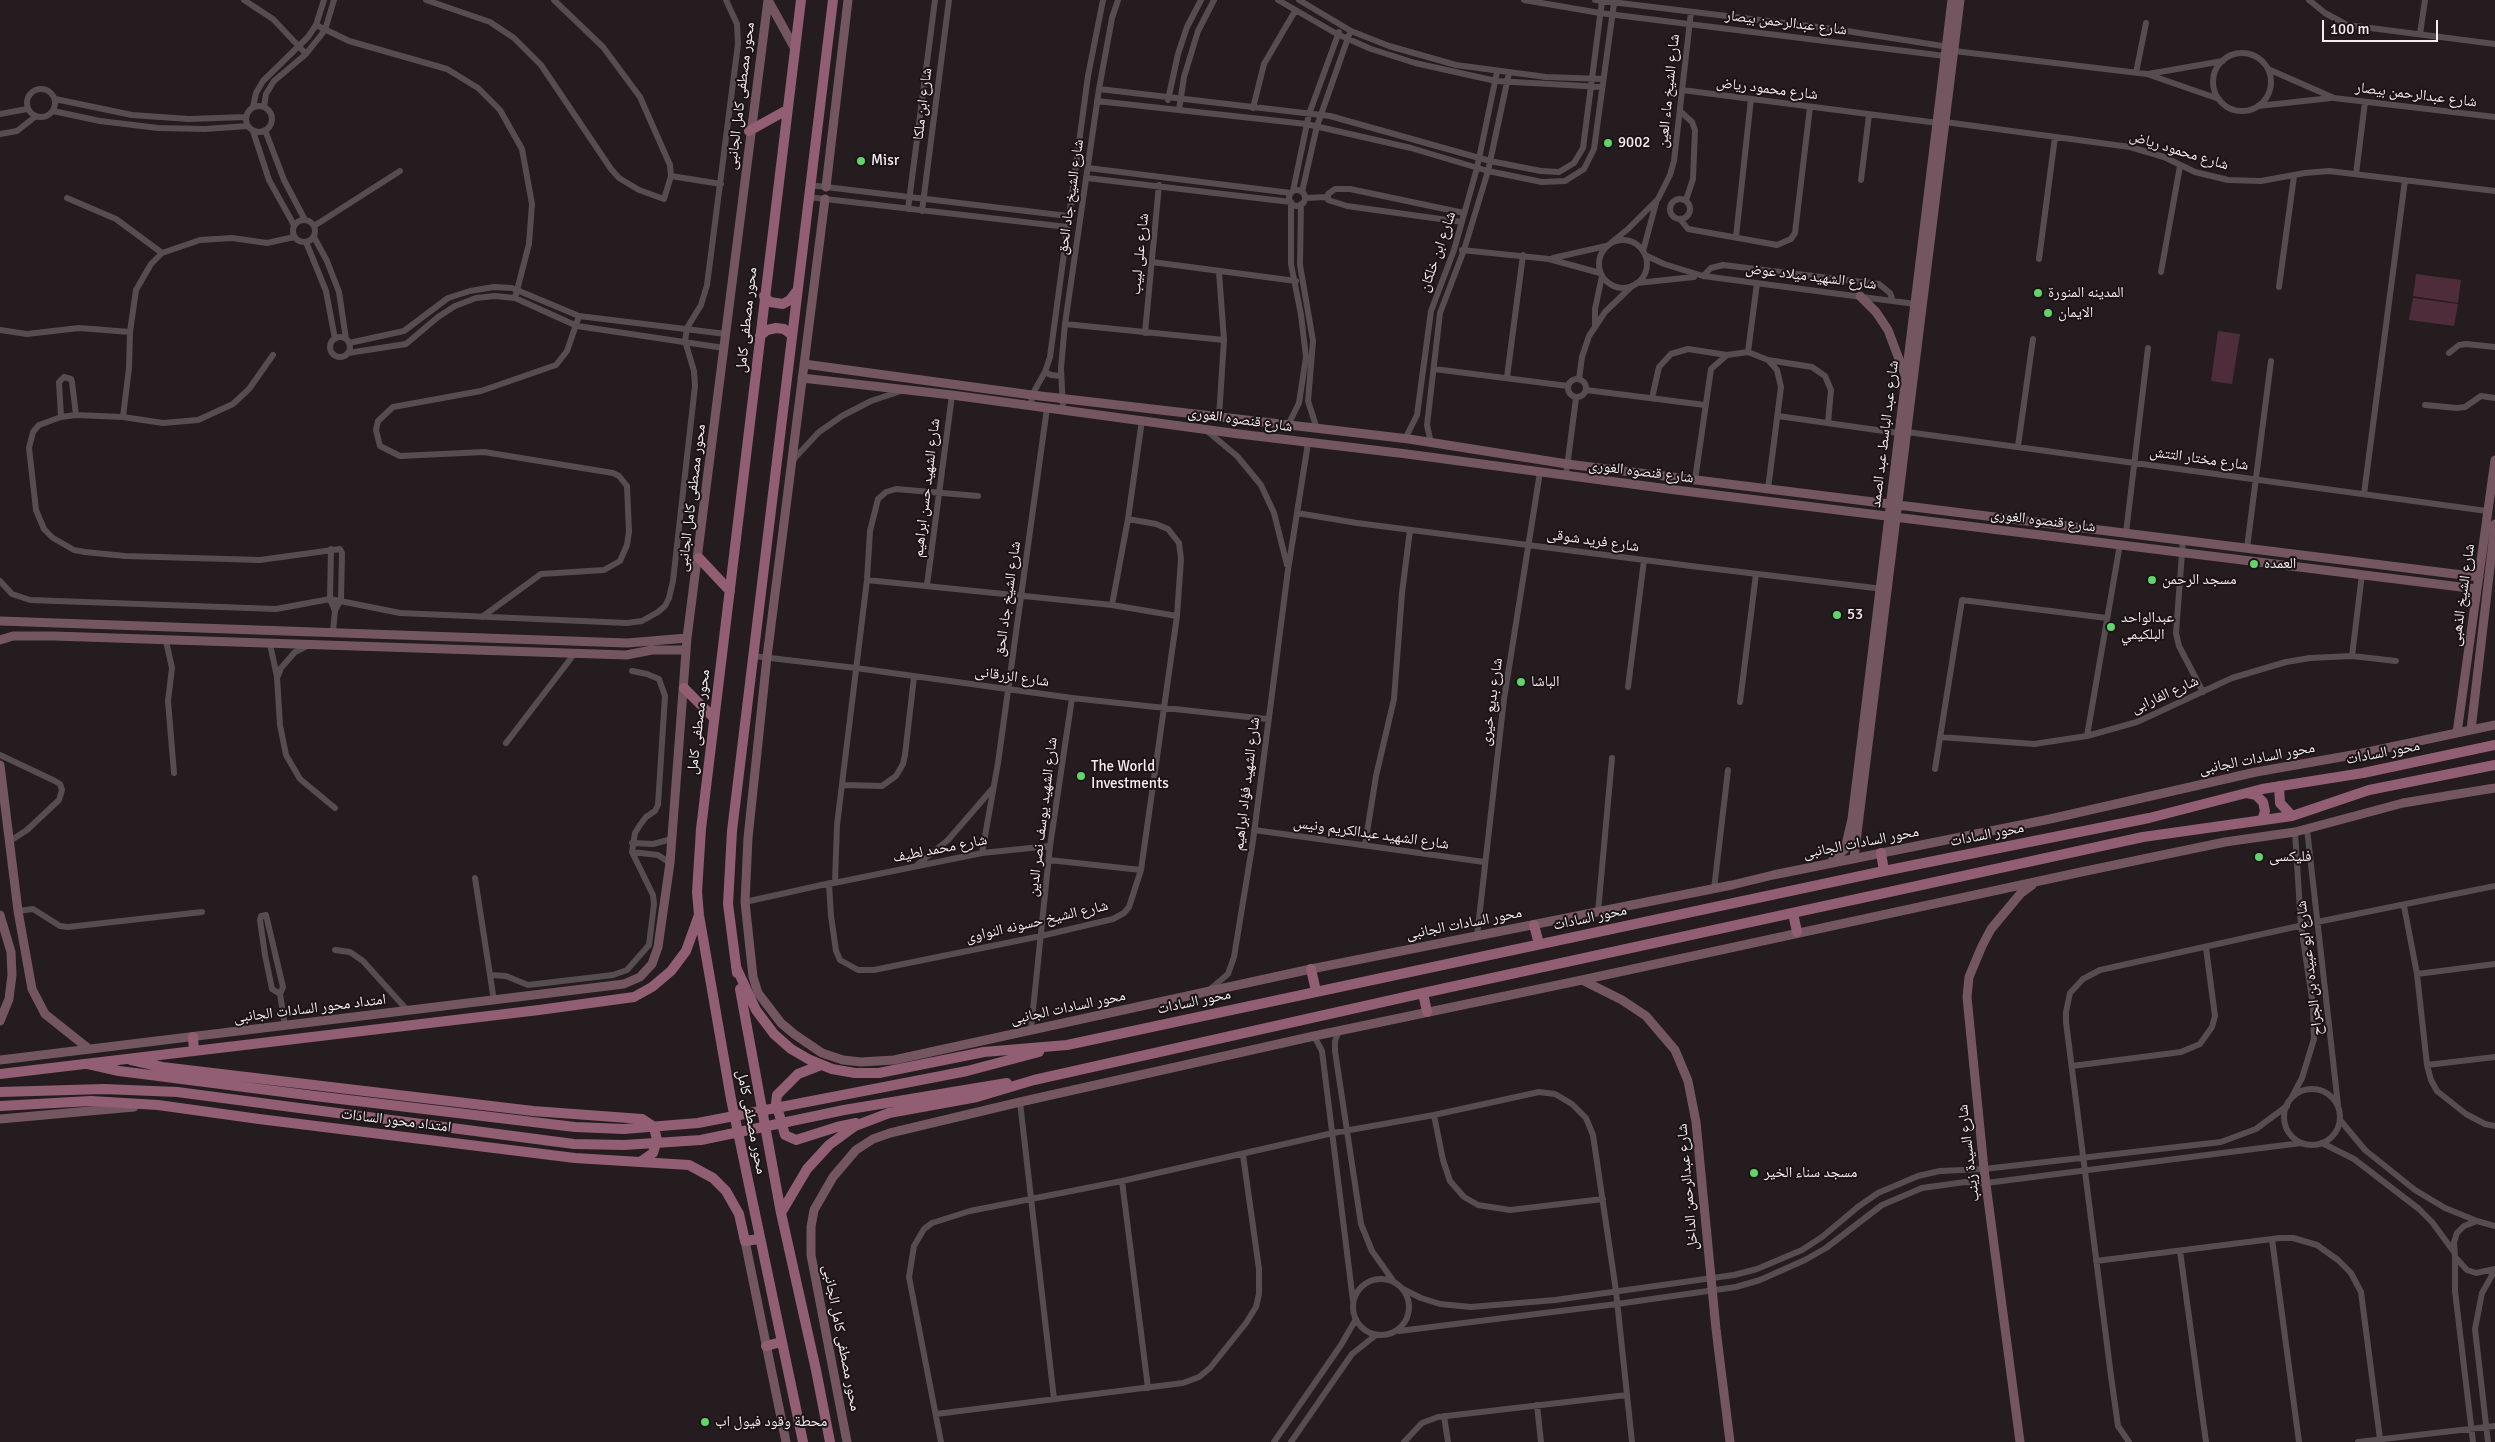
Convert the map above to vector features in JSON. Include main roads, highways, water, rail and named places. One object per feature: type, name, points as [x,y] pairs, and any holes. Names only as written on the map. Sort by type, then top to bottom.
[{"type":"main road","name":"محور مصطفى كامل","points":[[800,0],[698,860],[699,914],[726,1073],[759,1239],[803,1442]]},
{"type":"main road","name":"محور مصطفى كامل","points":[[830,1442],[782,1213],[736,967],[728,904],[728,883],[733,823],[809,185],[833,0]]},
{"type":"main road","points":[[750,131],[786,111]]},
{"type":"main road","points":[[764,296],[774,303],[783,304],[793,297],[797,290]]},
{"type":"main road","points":[[760,336],[767,330],[776,328],[784,329],[792,335]]},
{"type":"main road","points":[[699,558],[730,592]]},
{"type":"main road","points":[[684,688],[714,718]]},
{"type":"main road","name":"محور السادات","points":[[736,967],[750,1000],[774,1034],[791,1049],[821,1065],[855,1073],[879,1074],[984,1052],[1067,1045],[1884,871],[2149,818],[2279,786],[2362,773],[2495,745]]},
{"type":"main road","points":[[0,1092],[104,1089],[177,1092],[574,1144],[650,1144],[701,1140],[844,1110],[1034,1080],[1423,993],[2143,838],[2292,816],[2369,790],[2495,765]]},
{"type":"main road","points":[[2279,786],[2280,804],[2292,816]]},
{"type":"main road","points":[[2247,793],[2256,795],[2262,802],[2265,811],[2262,820]]},
{"type":"main road","points":[[1881,854],[1884,871]]},
{"type":"main road","points":[[1793,913],[1797,932]]},
{"type":"main road","points":[[0,1074],[634,997],[662,980],[679,961],[691,939],[699,914]]},
{"type":"main road","points":[[1534,925],[1539,944]]},
{"type":"main road","points":[[1311,969],[1316,991]]},
{"type":"main road","points":[[1423,993],[1427,1012]]},
{"type":"main road","points":[[193,1037],[194,1051]]},
{"type":"main road","points":[[88,1064],[119,1071],[575,1127],[649,1128],[698,1123],[967,1072],[1067,1045]]},
{"type":"main road","points":[[126,1059],[162,1067],[523,1110],[642,1119],[654,1127],[657,1140],[652,1153],[639,1163]]},
{"type":"main road","points":[[821,1065],[798,1074],[777,1095],[776,1104],[785,1135],[796,1140],[888,1114],[991,1093],[1034,1080]]},
{"type":"main road","name":"امتداد محور السادات","points":[[0,1106],[92,1101],[158,1104],[259,1119],[575,1158],[689,1165],[713,1178],[726,1191],[735,1206],[745,1241],[759,1239]]},
{"type":"main road","points":[[782,1213],[798,1183],[817,1156],[842,1135],[861,1123]]},
{"type":"main road","points":[[766,1346],[781,1342]]},
{"type":"place","name":"9002","points":[[1608,143]]},
{"type":"place","name":"Misr","points":[[861,161]]},
{"type":"place","name":"المدينه المنورة","points":[[2038,293]]},
{"type":"place","name":"الايمان","points":[[2048,313]]},
{"type":"place","name":"العمده","points":[[2254,564]]},
{"type":"place","name":"مسجد الرحمن","points":[[2152,580]]},
{"type":"place","name":"53","points":[[1837,615]]},
{"type":"place","name":"عبدالواحد البلكيمي","points":[[2111,627]]},
{"type":"place","name":"الباشا","points":[[1521,682]]},
{"type":"place","name":"The World Investments","points":[[1081,776]]},
{"type":"place","name":"فليكسى","points":[[2259,857]]},
{"type":"place","name":"مسجد سناء الخير","points":[[1754,1173]]},
{"type":"place","name":"محطة وقود فيول اب","points":[[705,1422]]}]
